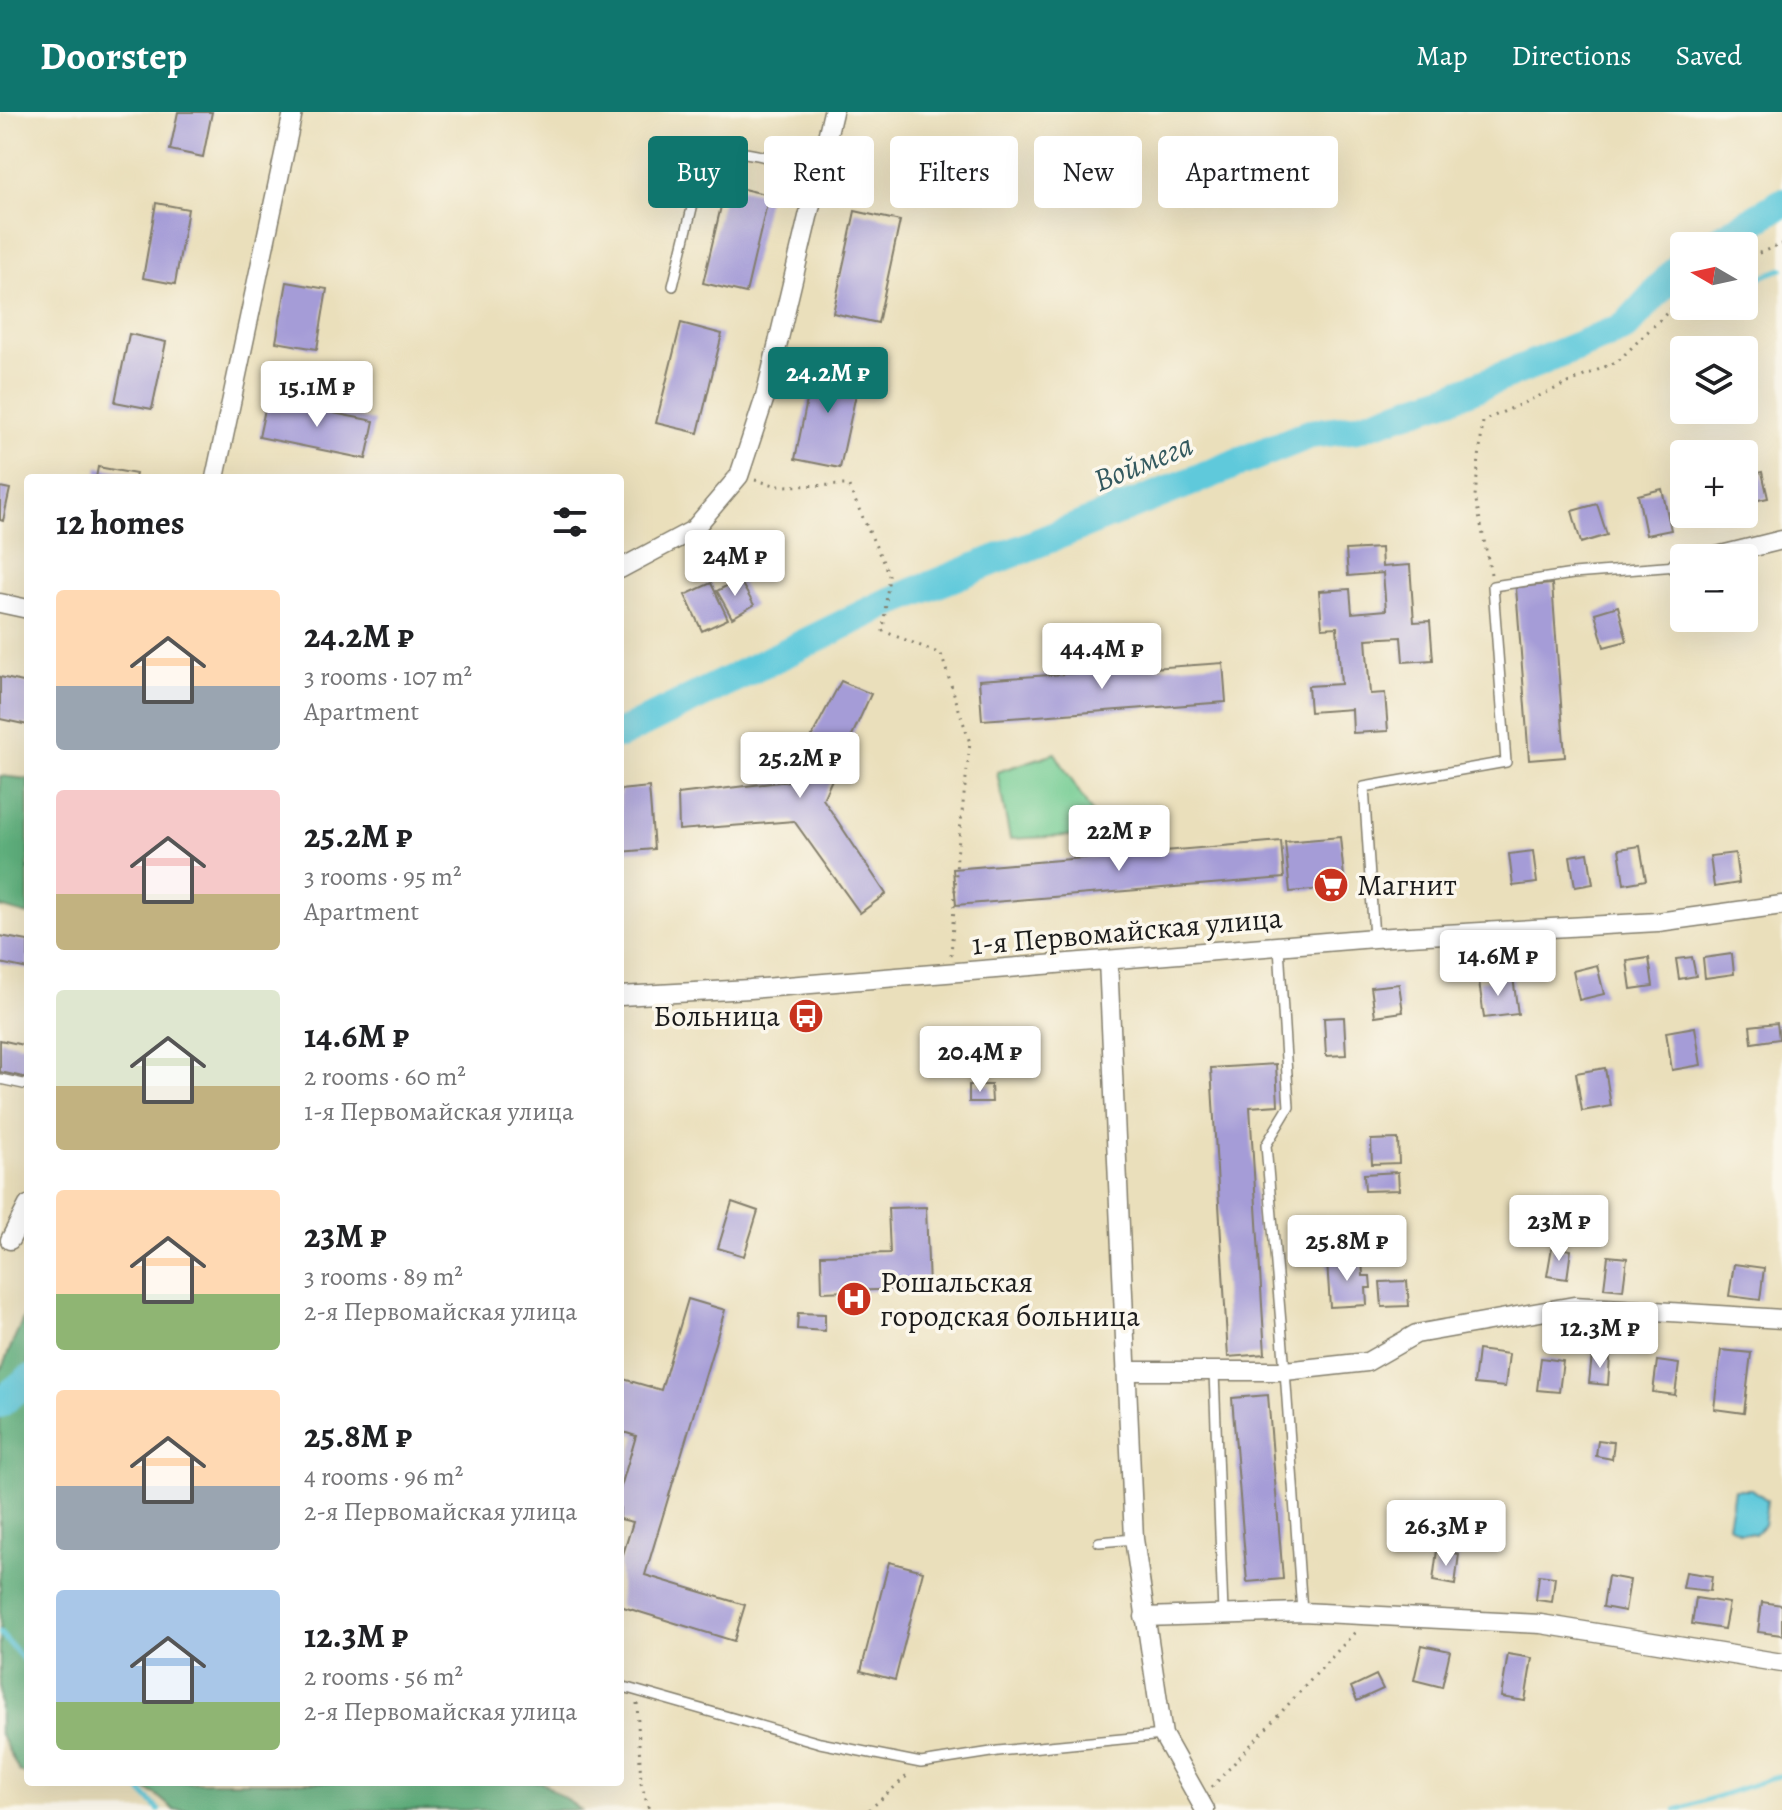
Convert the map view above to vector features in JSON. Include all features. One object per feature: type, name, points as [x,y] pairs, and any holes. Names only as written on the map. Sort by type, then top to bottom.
[{"type":"street","points":[[216,474],[293,112]]},
{"type":"street","points":[[827,136],[833,112]]},
{"type":"street","points":[[624,567],[693,530],[739,476],[765,397],[810,208]]},
{"type":"street","points":[[1758,546],[1782,540]]},
{"type":"street","points":[[0,603],[24,608]]},
{"type":"street","name":"1-я Первомайская улица","points":[[624,996],[750,989],[1374,938],[1658,922],[1782,905]]},
{"type":"street","points":[[1108,960],[1134,1539],[1163,1735],[1202,1806]]},
{"type":"street","points":[[10,1240],[24,1213]]},
{"type":"street","points":[[1126,1371],[1285,1371],[1367,1362],[1416,1334],[1574,1306],[1782,1319]]},
{"type":"street","points":[[1144,1617],[1302,1612],[1541,1624],[1782,1663]]},
{"type":"lane","points":[[673,286],[702,167],[710,157],[724,152],[764,158]]},
{"type":"lane","points":[[1374,938],[1364,787],[1506,762],[1493,586],[1573,574],[1670,566]]},
{"type":"lane","points":[[1279,947],[1289,1107],[1266,1145],[1302,1612]]},
{"type":"lane","points":[[0,1079],[24,1084]]},
{"type":"lane","points":[[1214,1372],[1223,1613]]},
{"type":"lane","points":[[1099,1542],[1134,1539]]},
{"type":"lane","points":[[624,1687],[820,1743],[921,1763],[998,1751],[1163,1735]]},
{"type":"path","points":[[1758,253],[1782,244]]},
{"type":"path","points":[[1493,586],[1475,496],[1483,421],[1618,361],[1670,310]]},
{"type":"path","points":[[739,476],[779,486],[848,485],[889,575],[883,631],[941,654],[970,743],[957,856],[950,973]]},
{"type":"path","points":[[1202,1806],[1368,1617]]},
{"type":"path","points":[[636,1691],[641,1783],[649,1810]]},
{"type":"path","points":[[869,1810],[921,1763]]},
{"type":"green space","points":[[1055,753],[1105,834],[1010,839],[997,772]]},
{"type":"green space","points":[[0,776],[24,779],[24,914],[0,907]]},
{"type":"green space","points":[[24,1316],[24,1774],[19,1771],[0,1734],[0,1372]]},
{"type":"green space","points":[[139,1786],[548,1786],[581,1810],[174,1810],[155,1794]]},
{"type":"water","points":[[1734,1489],[1752,1489],[1767,1500],[1764,1525],[1755,1534],[1740,1532],[1728,1525]]},
{"type":"building","points":[[178,112],[212,112],[203,157],[170,150]]},
{"type":"building","points":[[748,190],[764,194],[766,208],[746,293],[703,283],[721,208],[748,208]]},
{"type":"building","points":[[156,203],[188,209],[175,284],[143,278]]},
{"type":"building","points":[[855,211],[900,221],[878,323],[833,313]]},
{"type":"building","points":[[287,282],[327,289],[317,349],[276,342]]},
{"type":"building","points":[[681,323],[722,334],[698,433],[656,423]]},
{"type":"building","points":[[129,334],[166,342],[152,409],[115,402]]},
{"type":"building","points":[[815,362],[861,371],[840,468],[795,459]]},
{"type":"building","points":[[267,400],[374,421],[366,459],[259,437]]},
{"type":"building","points":[[98,467],[136,474],[97,474]]},
{"type":"building","points":[[1762,472],[1768,498],[1758,500],[1758,473]]},
{"type":"building","points":[[0,487],[10,489],[3,521],[0,520]]},
{"type":"building","points":[[1662,489],[1671,530],[1646,535],[1638,495]]},
{"type":"building","points":[[1597,504],[1607,535],[1581,543],[1572,511]]},
{"type":"building","points":[[1381,548],[1382,567],[1410,565],[1414,622],[1430,621],[1433,660],[1403,662],[1401,637],[1366,639],[1370,694],[1385,693],[1388,731],[1353,733],[1352,709],[1310,712],[1308,686],[1341,684],[1337,627],[1322,628],[1319,591],[1350,589],[1352,613],[1386,610],[1383,573],[1348,576],[1346,550]]},
{"type":"building","points":[[739,579],[754,605],[732,618],[717,591]]},
{"type":"building","points":[[711,583],[728,619],[702,631],[685,595]]},
{"type":"building","points":[[1552,584],[1565,757],[1529,760],[1516,587]]},
{"type":"building","points":[[1618,606],[1627,641],[1604,647],[1595,613]]},
{"type":"building","points":[[1223,663],[1226,702],[982,720],[979,680]]},
{"type":"building","points":[[0,677],[24,682],[24,724],[0,719]]},
{"type":"building","points":[[841,681],[871,694],[823,799],[886,894],[860,913],[794,821],[679,830],[678,794],[788,781]]},
{"type":"building","points":[[649,787],[654,849],[624,852],[624,790]]},
{"type":"building","points":[[1340,837],[1345,887],[1290,892],[1285,842]]},
{"type":"building","points":[[1281,841],[1284,878],[956,905],[953,869]]},
{"type":"building","points":[[1640,846],[1646,880],[1624,884],[1619,849]]},
{"type":"building","points":[[1533,851],[1537,883],[1513,886],[1509,854]]},
{"type":"building","points":[[1588,853],[1593,884],[1575,887],[1570,856]]},
{"type":"building","points":[[1735,853],[1739,883],[1714,887],[1710,856]]},
{"type":"building","points":[[0,936],[24,940],[24,968],[0,963]]},
{"type":"building","points":[[1732,954],[1734,974],[1705,978],[1703,958]]},
{"type":"building","points":[[1692,957],[1696,976],[1679,979],[1676,959]]},
{"type":"building","points":[[1649,958],[1653,986],[1631,989],[1627,961]]},
{"type":"building","points":[[1597,965],[1604,994],[1579,1000],[1573,971]]},
{"type":"building","points":[[1513,977],[1518,1014],[1484,1018],[1479,981]]},
{"type":"building","points":[[1399,984],[1403,1012],[1375,1016],[1371,987]]},
{"type":"building","points":[[1344,1017],[1346,1055],[1326,1056],[1324,1018]]},
{"type":"building","points":[[1777,1023],[1779,1039],[1752,1043],[1750,1026]]},
{"type":"building","points":[[1695,1027],[1701,1065],[1672,1070],[1666,1032]]},
{"type":"building","points":[[0,1040],[24,1045],[24,1077],[0,1072]]},
{"type":"building","points":[[1276,1064],[1278,1105],[1250,1107],[1265,1354],[1228,1357],[1211,1068]]},
{"type":"building","points":[[1605,1068],[1611,1106],[1582,1111],[1576,1073]]},
{"type":"building","points":[[969,1085],[991,1085],[992,1102],[969,1102]]},
{"type":"building","points":[[1398,1139],[1399,1163],[1372,1164],[1371,1140]]},
{"type":"building","points":[[1398,1172],[1399,1190],[1365,1191],[1364,1174]]},
{"type":"building","points":[[732,1202],[758,1211],[744,1256],[718,1248]]},
{"type":"building","points":[[926,1207],[929,1288],[822,1292],[821,1255],[890,1253],[888,1208]]},
{"type":"building","points":[[1404,1230],[1405,1254],[1378,1255],[1376,1231]]},
{"type":"building","points":[[1552,1247],[1571,1250],[1567,1279],[1547,1276]]},
{"type":"building","points":[[1608,1256],[1627,1258],[1623,1290],[1604,1288]]},
{"type":"building","points":[[1362,1259],[1363,1276],[1370,1276],[1371,1288],[1366,1288],[1367,1305],[1330,1307],[1327,1261]]},
{"type":"building","points":[[1734,1264],[1764,1268],[1760,1300],[1729,1296]]},
{"type":"building","points":[[1407,1281],[1409,1306],[1382,1307],[1380,1282]]},
{"type":"building","points":[[688,1299],[725,1310],[645,1575],[745,1605],[734,1641],[624,1607],[624,1551],[633,1522],[624,1520],[624,1476],[636,1436],[624,1432],[624,1379],[661,1390]]},
{"type":"building","points":[[798,1313],[825,1314],[825,1331],[797,1329]]},
{"type":"building","points":[[1478,1350],[1509,1354],[1505,1387],[1474,1384]]},
{"type":"building","points":[[1721,1350],[1751,1353],[1744,1413],[1714,1409]]},
{"type":"building","points":[[1592,1355],[1610,1357],[1608,1385],[1589,1383]]},
{"type":"building","points":[[1541,1358],[1563,1361],[1559,1392],[1537,1390]]},
{"type":"building","points":[[1657,1361],[1679,1364],[1675,1395],[1653,1392]]},
{"type":"building","points":[[1268,1395],[1283,1579],[1247,1582],[1232,1398]]},
{"type":"building","points":[[1598,1440],[1614,1442],[1612,1459],[1596,1456]]},
{"type":"building","points":[[1437,1550],[1459,1554],[1455,1585],[1433,1581]]},
{"type":"building","points":[[889,1562],[923,1571],[895,1680],[861,1671]]},
{"type":"building","points":[[1686,1572],[1712,1576],[1710,1591],[1683,1588]]},
{"type":"building","points":[[1539,1575],[1555,1577],[1552,1602],[1536,1600]]},
{"type":"building","points":[[1608,1576],[1630,1580],[1625,1611],[1603,1607]]},
{"type":"building","points":[[1696,1598],[1729,1603],[1724,1629],[1692,1624]]},
{"type":"building","points":[[1762,1602],[1782,1605],[1782,1635],[1758,1632]]},
{"type":"building","points":[[1422,1645],[1450,1651],[1442,1687],[1414,1680]]},
{"type":"building","points":[[1508,1654],[1532,1658],[1525,1701],[1501,1697]]},
{"type":"building","points":[[1376,1675],[1383,1689],[1357,1701],[1351,1687]]},
{"type":"waterway","name":"Воймега","points":[[1733,232],[1782,203]]},
{"type":"waterway","points":[[1758,278],[1782,269]]},
{"type":"waterway","name":"Воймега","points":[[624,732],[885,604],[1310,434],[1357,428],[1454,396],[1625,327],[1670,277]]},
{"type":"waterway","name":"Воймега","points":[[0,1403],[24,1383]]},
{"type":"waterway","points":[[0,1633],[24,1660]]},
{"type":"waterway","points":[[1676,1810],[1782,1775]]},
{"type":"waterway","points":[[136,1786],[159,1810]]},
{"type":"place","name":"Магнит","points":[[1331,885]]},
{"type":"place","name":"Больница","points":[[806,1016]]},
{"type":"place","name":"Рошальская городская больница","points":[[854,1299]]}]
